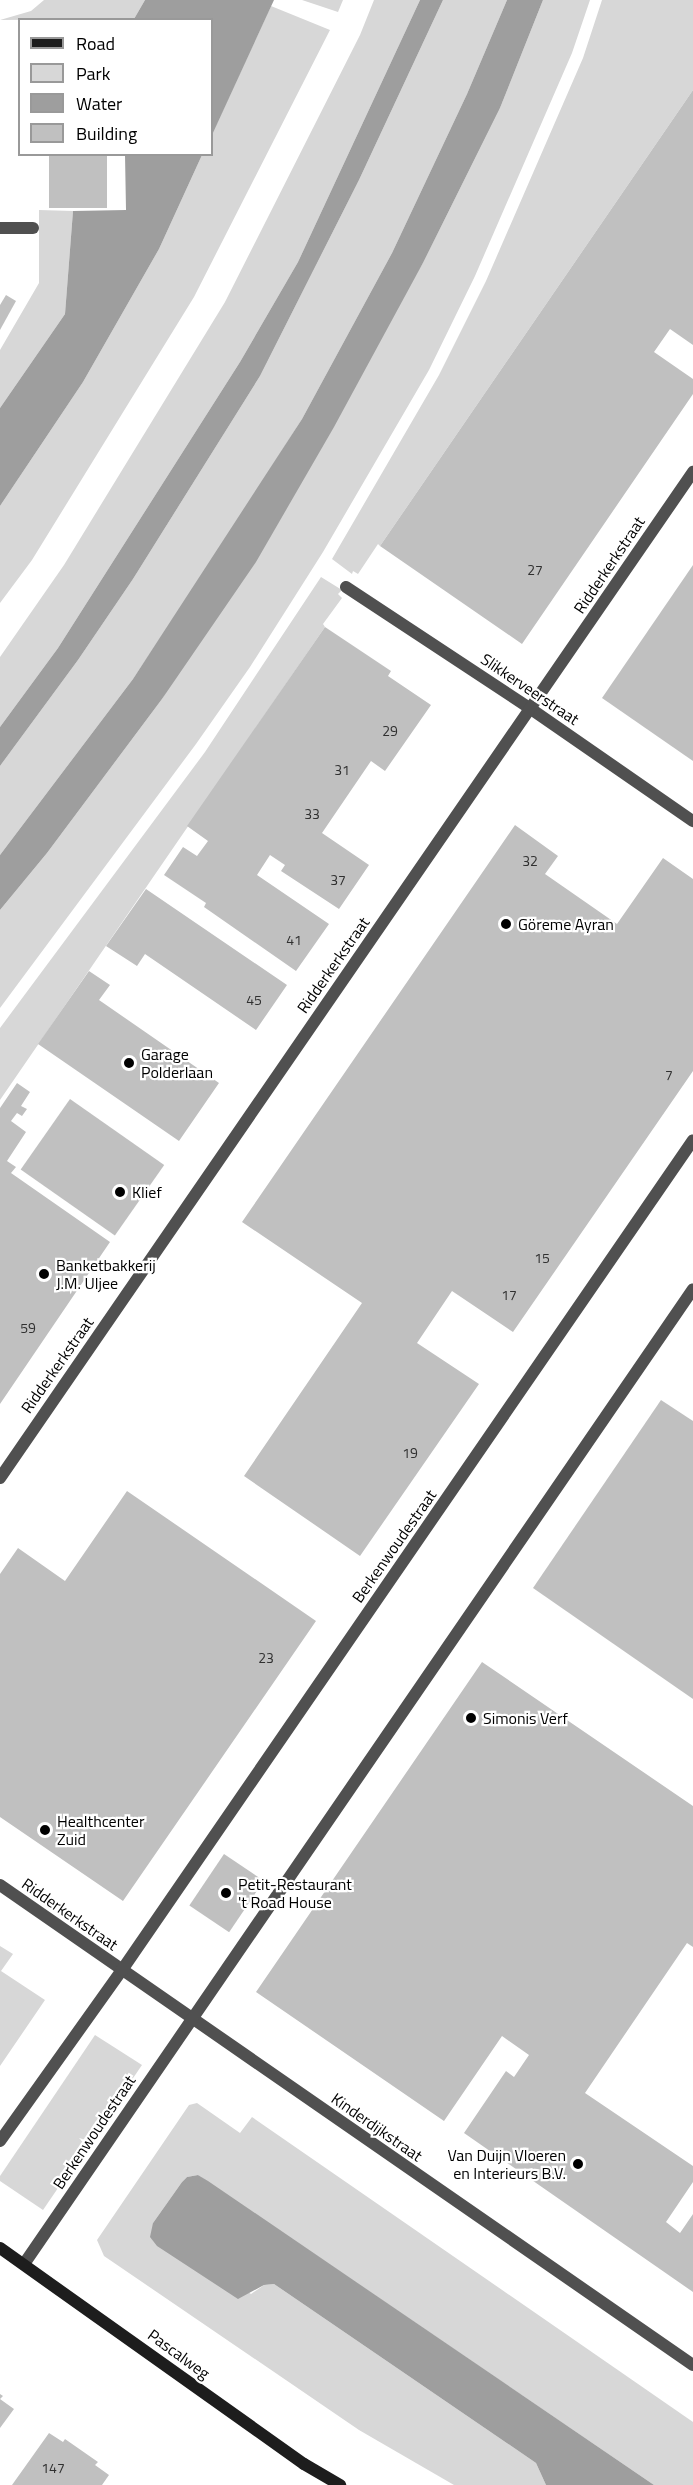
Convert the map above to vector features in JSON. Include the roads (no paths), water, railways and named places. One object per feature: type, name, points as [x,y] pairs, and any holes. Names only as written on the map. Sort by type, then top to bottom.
[{"type":"street","points":[[0,228],[33,228]]},
{"type":"street","name":"Ridderkerkstraat","points":[[0,1478],[693,472]]},
{"type":"street","name":"Slikkerveerstraat","points":[[346,587],[531,709],[693,821]]},
{"type":"street","name":"Berkenwoudestraat","points":[[0,2141],[122,1970],[693,1140]]},
{"type":"street","name":"Berkenwoudestraat","points":[[24,2264],[693,1289]]},
{"type":"street","name":"Ridderkerkstraat","points":[[0,1885],[122,1970]]},
{"type":"street","points":[[122,1970],[191,2019]]},
{"type":"street","name":"Kinderdijkstraat","points":[[191,2019],[693,2365]]},
{"type":"street","name":"Pascalweg","points":[[0,2248],[304,2464],[339,2485]]},
{"type":"water","points":[[145,0],[274,0],[213,133],[213,18],[135,18]]},
{"type":"water","points":[[420,0],[443,0],[359,180],[260,376],[133,579],[78,660],[0,766],[0,727],[58,648],[240,362],[298,262]]},
{"type":"water","points":[[507,0],[543,0],[500,108],[424,261],[334,427],[256,562],[162,699],[47,853],[0,910],[0,855],[133,679],[302,419],[392,253],[467,94]]},
{"type":"water","points":[[125,156],[202,156],[159,249],[83,382],[0,506],[0,408],[65,314],[73,211],[126,210]]},
{"type":"water","points":[[198,2175],[654,2485],[546,2485],[536,2463],[274,2284],[264,2285],[238,2299],[157,2246],[150,2237],[153,2223],[182,2182],[187,2177]]},
{"type":"place","name":"Göreme Ayran","points":[[506,924]]},
{"type":"place","name":"Garage Polderlaan","points":[[129,1063]]},
{"type":"place","name":"Klief","points":[[120,1192]]},
{"type":"place","name":"Banketbakkerij J.M. Uljee","points":[[44,1274]]},
{"type":"place","name":"Simonis Verf","points":[[471,1718]]},
{"type":"place","name":"Healthcenter Zuid","points":[[45,1830]]},
{"type":"place","name":"Petit-Restaurant 't Road House","points":[[226,1893]]},
{"type":"place","name":"Van Duijn Vloeren en Interieurs B.V.","points":[[578,2164]]}]
